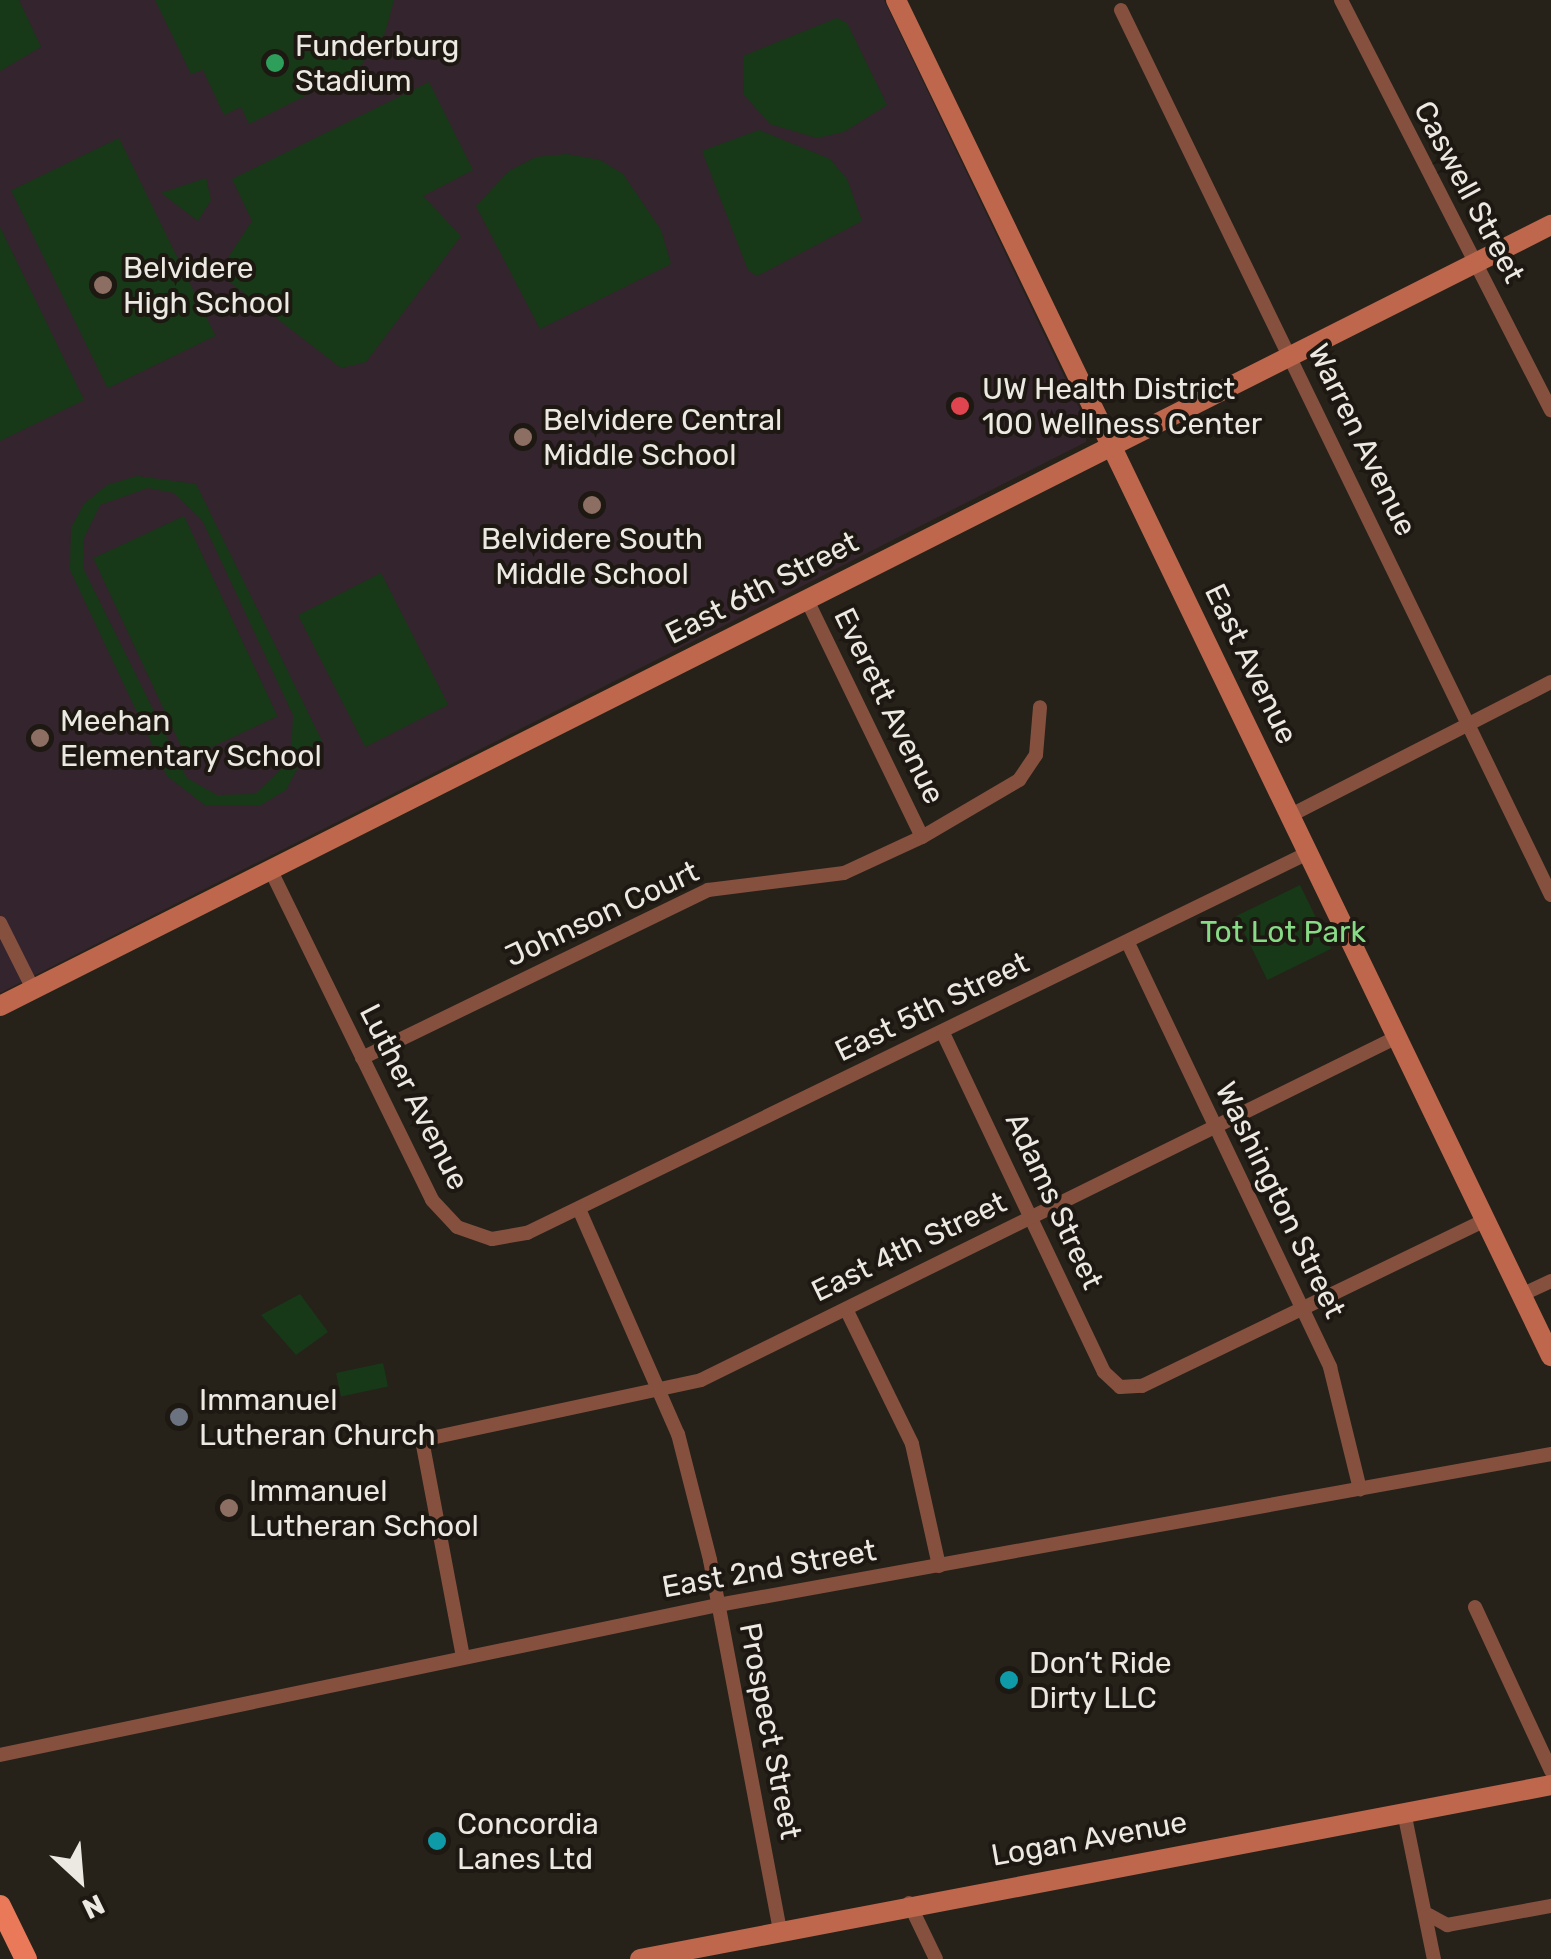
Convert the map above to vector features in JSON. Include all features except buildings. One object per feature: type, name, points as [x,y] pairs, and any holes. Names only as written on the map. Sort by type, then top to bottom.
[{"type":"main road","points":[[0,1906],[26,1959]]},
{"type":"main road","points":[[12,1931],[18,1959]]},
{"type":"street","name":"East Avenue","points":[[896,0],[1108,446],[1291,815],[1551,1356]]},
{"type":"street","name":"Caswell Street","points":[[1340,0],[1461,244],[1478,263],[1551,410]]},
{"type":"street","name":"Warren Avenue","points":[[1121,10],[1551,895]]},
{"type":"street","name":"East 6th Street","points":[[0,1006],[1551,225]]},
{"type":"street","name":"Everett Avenue","points":[[806,600],[922,837]]},
{"type":"street","points":[[1291,815],[1551,682]]},
{"type":"street","name":"Johnson Court","points":[[362,1058],[708,890],[844,873],[922,837],[1018,780],[1036,755],[1040,707]]},
{"type":"street","name":"East 5th Street","points":[[579,1209],[1308,853]]},
{"type":"street","name":"Luther Avenue","points":[[271,871],[432,1200],[457,1228],[480,1237],[516,1237],[579,1209]]},
{"type":"street","points":[[0,924],[33,990]]},
{"type":"street","name":"Washington Street","points":[[1128,942],[1330,1367],[1360,1489]]},
{"type":"street","name":"Adams Street","points":[[943,1033],[1104,1372],[1120,1387],[1142,1386],[1302,1308]]},
{"type":"street","name":"East 4th Street","points":[[463,1658],[422,1440],[663,1392],[846,1310],[1397,1037]]},
{"type":"street","name":"Prospect Street","points":[[579,1209],[663,1392],[718,1605],[780,1929]]},
{"type":"street","points":[[1302,1308],[1484,1221]]},
{"type":"street","points":[[1521,1295],[1551,1281]]},
{"type":"street","points":[[846,1310],[912,1444],[939,1566]]},
{"type":"street","name":"East 2nd Street","points":[[0,1755],[718,1605],[1551,1454]]},
{"type":"street","points":[[1474,1607],[1551,1770]]},
{"type":"street","name":"Logan Avenue","points":[[640,1959],[909,1903],[1551,1784]]},
{"type":"street","points":[[1404,1812],[1429,1915],[1434,1959]]},
{"type":"street","points":[[909,1903],[936,1959]]},
{"type":"street","points":[[1429,1915],[1447,1925],[1551,1906]]},
{"type":"shaded area","name":"Belvidere Central Middle School","points":[[0,0],[884,0],[1086,422],[1086,442],[0,993]]},
{"type":"green space","points":[[0,0],[19,0],[41,47],[0,71]]},
{"type":"green space","name":"Funderburg Stadium","points":[[155,0],[394,0],[385,33],[357,70],[249,124],[241,107],[224,115],[203,70],[191,74]]},
{"type":"green space","points":[[837,18],[847,23],[887,105],[844,132],[817,138],[770,124],[744,95],[743,56]]},
{"type":"green space","points":[[429,82],[473,170],[423,196],[461,236],[366,362],[341,368],[218,273],[252,221],[232,179]]},
{"type":"green space","points":[[759,130],[830,159],[847,179],[862,221],[757,276],[748,270],[702,151]]},
{"type":"green space","points":[[119,138],[215,336],[108,388],[11,191]]},
{"type":"green space","points":[[566,154],[600,160],[623,174],[661,230],[671,264],[540,329],[476,206],[509,171],[536,157]]},
{"type":"green space","points":[[206,178],[211,200],[198,221],[161,193]]},
{"type":"green space","points":[[0,227],[84,400],[0,441]]},
{"type":"green space","points":[[137,476],[196,484],[322,741],[308,749],[286,790],[261,805],[206,806],[167,776],[70,570],[71,528],[84,504],[107,485]],"holes":[[[148,488],[174,493],[202,520],[293,715],[291,760],[255,794],[217,795],[187,778],[84,570],[83,540],[100,505]]]},
{"type":"green space","points":[[184,516],[277,716],[187,759],[93,558]]},
{"type":"green space","points":[[381,573],[448,705],[365,747],[298,615]]},
{"type":"green space","name":"Tot Lot Park","points":[[1300,885],[1331,949],[1267,980],[1236,916]]},
{"type":"green space","points":[[300,1294],[328,1332],[296,1355],[261,1315]]},
{"type":"green space","points":[[383,1363],[388,1386],[341,1396],[336,1373]]},
{"type":"place","name":"Funderburg Stadium","points":[[275,63]]},
{"type":"place","name":"Belvidere High School","points":[[103,285]]},
{"type":"place","name":"UW Health District 100 Wellness Center","points":[[960,406]]},
{"type":"place","name":"Belvidere Central Middle School","points":[[523,437]]},
{"type":"place","name":"Belvidere South Middle School","points":[[592,505]]},
{"type":"place","name":"Meehan Elementary School","points":[[40,738]]},
{"type":"place","name":"Immanuel Lutheran Church","points":[[179,1417]]},
{"type":"place","name":"Immanuel Lutheran School","points":[[229,1508]]},
{"type":"place","name":"Don’t Ride Dirty LLC","points":[[1009,1680]]},
{"type":"place","name":"Concordia Lanes Ltd","points":[[437,1841]]}]
